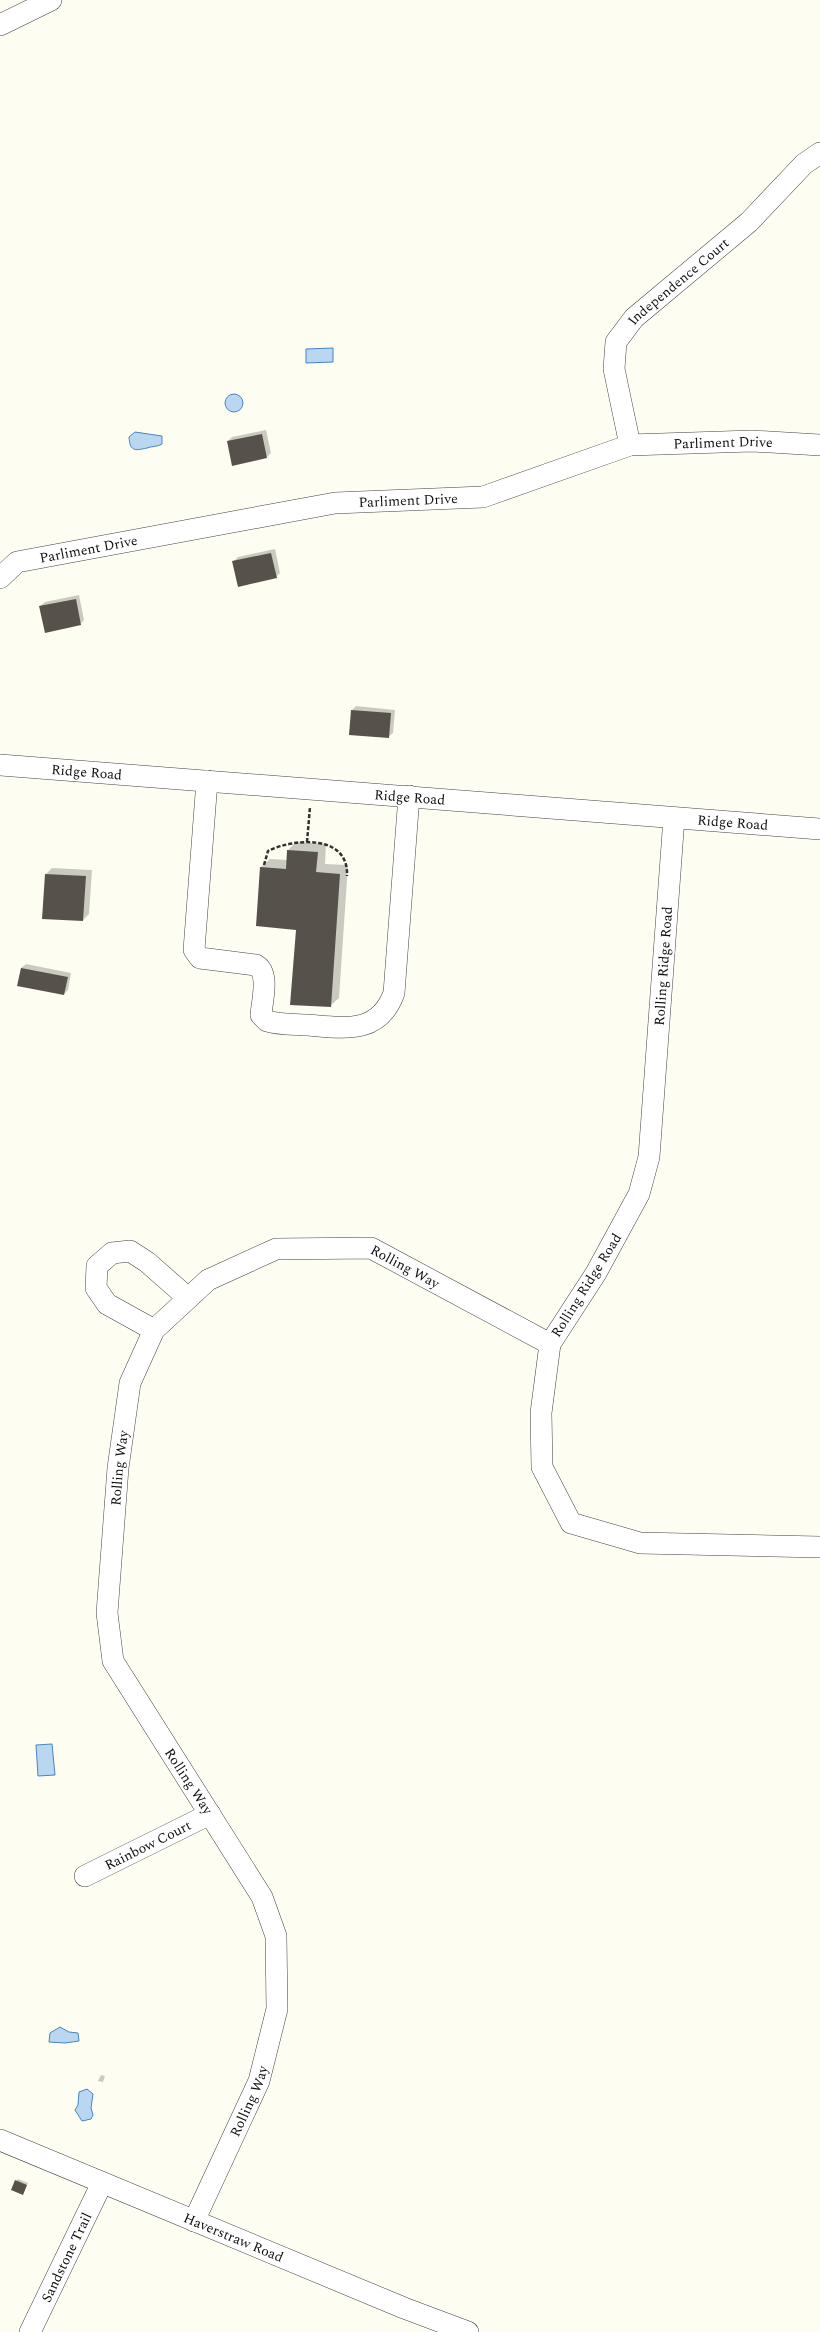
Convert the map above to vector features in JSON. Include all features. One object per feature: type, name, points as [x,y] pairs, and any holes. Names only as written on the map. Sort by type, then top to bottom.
[{"type":"street","points":[[0,25],[51,0]]},
{"type":"street","name":"Independence Court","points":[[630,445],[614,369],[616,342],[634,318],[749,222],[804,164],[820,153]]},
{"type":"street","name":"Parliment Drive","points":[[0,578],[17,562],[335,503],[482,497],[630,445],[752,440],[820,445]]},
{"type":"street","name":"Ridge Road","points":[[0,765],[820,829]]},
{"type":"street","points":[[207,781],[194,950],[200,958],[256,965],[260,967],[264,976],[261,1015],[263,1019],[272,1023],[311,1026],[342,1028],[356,1027],[382,1016],[391,1003],[394,993],[409,796]]},
{"type":"street","name":"Rolling Ridge Road","points":[[674,818],[650,1144],[646,1173],[639,1194],[596,1273],[550,1344],[541,1413],[542,1467],[571,1523],[640,1544],[820,1547]]},
{"type":"street","name":"Rolling Way","points":[[194,2221],[259,2081],[277,2009],[276,1936],[262,1897],[136,1701],[113,1661],[107,1613],[118,1468],[130,1383],[154,1330],[188,1298],[208,1280],[276,1248],[371,1248],[550,1344]]},
{"type":"street","points":[[154,1330],[107,1304],[96,1288],[97,1266],[112,1253],[130,1251],[147,1262],[188,1298]]},
{"type":"street","name":"Rainbow Court","points":[[85,1876],[210,1814]]},
{"type":"street","name":"Haverstraw Road","points":[[0,2140],[404,2308],[468,2332]]},
{"type":"street","name":"Sandstone Trail","points":[[30,2332],[102,2183]]},
{"type":"path","points":[[307,842],[312,789]]},
{"type":"path","points":[[264,865],[268,851],[279,845],[307,842],[332,846],[342,853],[347,866],[346,876]]},
{"type":"water","points":[[333,348],[333,362],[306,363],[306,349]]},
{"type":"water","points":[[234,394],[240,397],[243,403],[240,409],[234,412],[228,409],[225,403],[228,397]]},
{"type":"water","points":[[135,432],[162,436],[162,444],[136,450],[130,445],[129,437]]},
{"type":"water","points":[[52,1744],[55,1775],[38,1776],[36,1745]]},
{"type":"water","points":[[60,2027],[69,2032],[78,2033],[79,2041],[65,2043],[49,2042],[50,2033]]},
{"type":"water","points":[[87,2089],[93,2094],[91,2108],[93,2115],[91,2119],[82,2121],[75,2110],[78,2105],[79,2092]]},
{"type":"building","points":[[262,434],[267,458],[232,466],[227,441]]},
{"type":"building","points":[[271,553],[277,578],[238,587],[232,561]]},
{"type":"building","points":[[76,599],[81,625],[45,633],[39,606]]},
{"type":"building","points":[[351,710],[391,713],[389,738],[349,735]]},
{"type":"building","points":[[287,850],[318,852],[316,872],[340,874],[331,1007],[290,1005],[296,930],[256,926],[260,867],[286,869]]},
{"type":"building","points":[[45,874],[86,876],[83,921],[42,919]]},
{"type":"building","points":[[21,968],[68,977],[64,995],[17,986]]},
{"type":"building","points":[[15,2180],[27,2185],[23,2195],[11,2190]]}]
